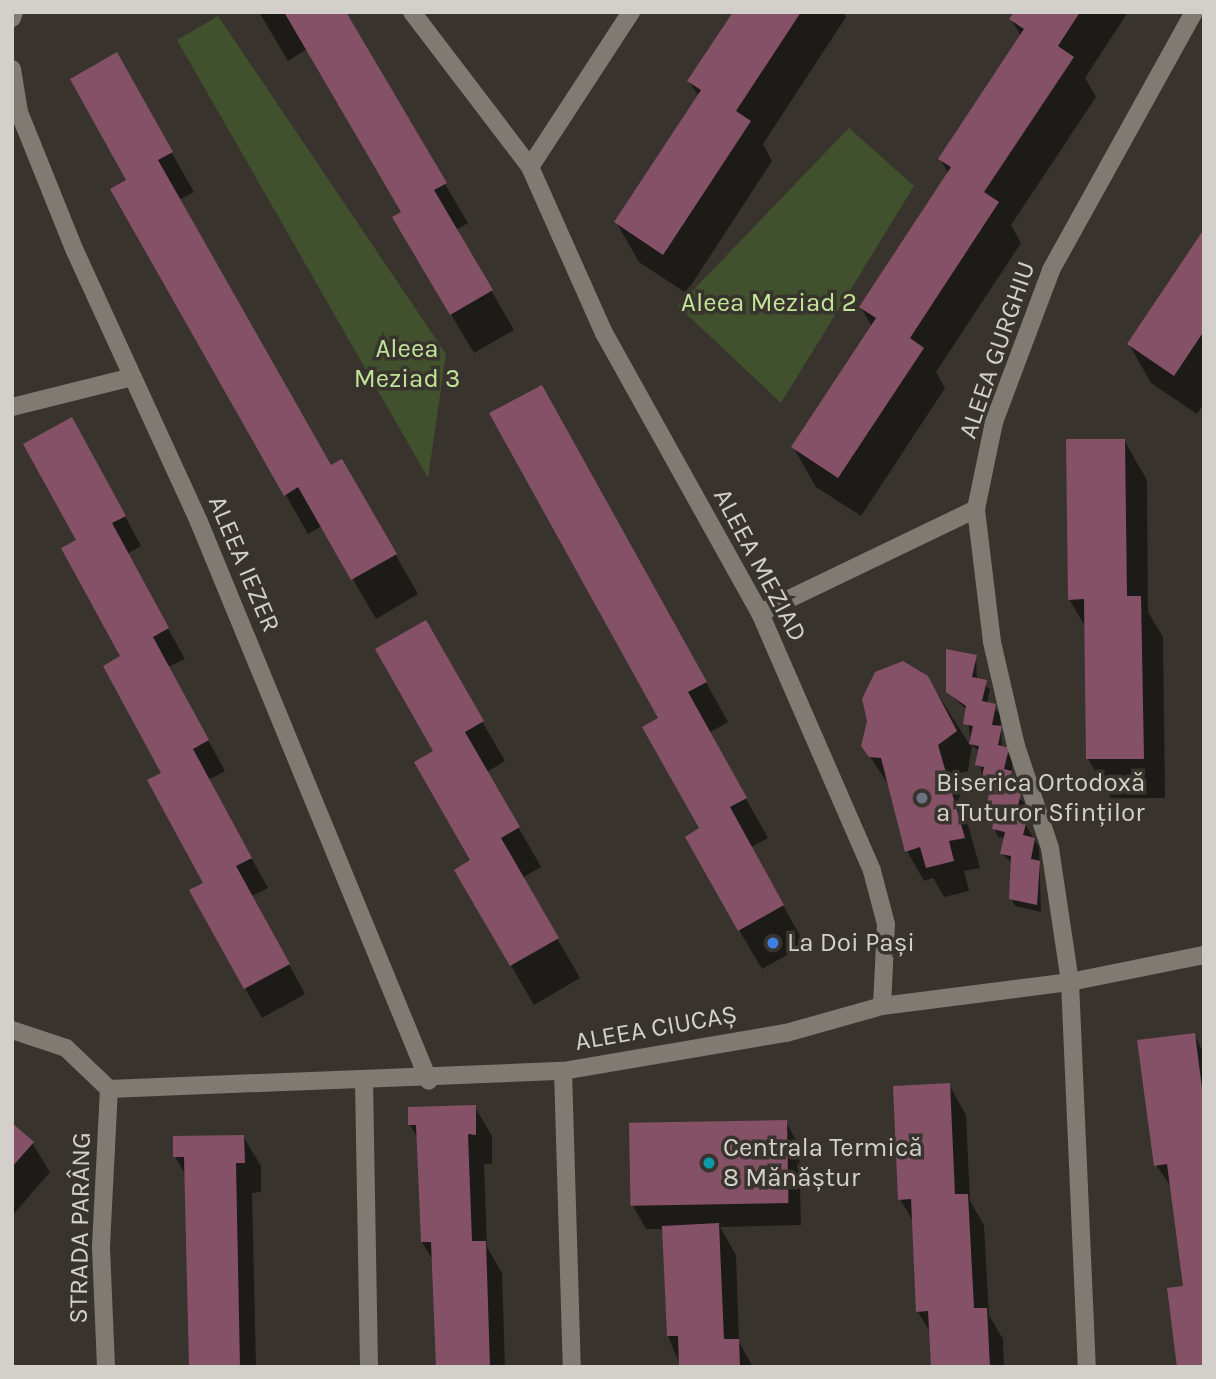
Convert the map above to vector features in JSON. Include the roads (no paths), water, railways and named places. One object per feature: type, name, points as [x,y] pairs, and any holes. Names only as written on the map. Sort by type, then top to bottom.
[{"type":"street","points":[[12,18],[14,12]]},
{"type":"street","name":"ALEEA MEZIAD","points":[[412,12],[530,167],[604,333],[760,613],[872,871],[886,924],[882,1006]]},
{"type":"street","points":[[530,167],[631,12]]},
{"type":"street","name":"ALEEA GURGHIU","points":[[1087,1367],[1070,982],[1050,848],[1016,746],[992,642],[976,509],[994,422],[1051,270],[1194,12]]},
{"type":"street","name":"ALEEA IEZER","points":[[12,69],[19,113],[131,377],[199,522],[429,1081]]},
{"type":"street","points":[[12,407],[131,377]]},
{"type":"street","points":[[760,613],[976,509]]},
{"type":"street","name":"ALEEA CIUCAȘ","points":[[109,1090],[429,1081],[563,1071],[786,1033],[882,1006],[1070,982],[1204,955]]},
{"type":"street","points":[[12,1030],[66,1048],[109,1090]]},
{"type":"street","points":[[563,1071],[572,1367]]},
{"type":"street","points":[[363,1081],[369,1367]]},
{"type":"street","name":"STRADA PARÂNG","points":[[106,1367],[101,1246],[109,1090]]},
{"type":"place","name":"Biserica Ortodoxă a Tuturor Sfinților","points":[[922,798]]},
{"type":"place","name":"La Doi Pași","points":[[773,943]]},
{"type":"place","name":"Centrala Termică 8 Mănăștur","points":[[709,1163]]},
{"type":"park label","name":"Aleea Meziad 2","points":[[769,303]]},
{"type":"park label","name":"Aleea Meziad 3","points":[[407,364]]}]
